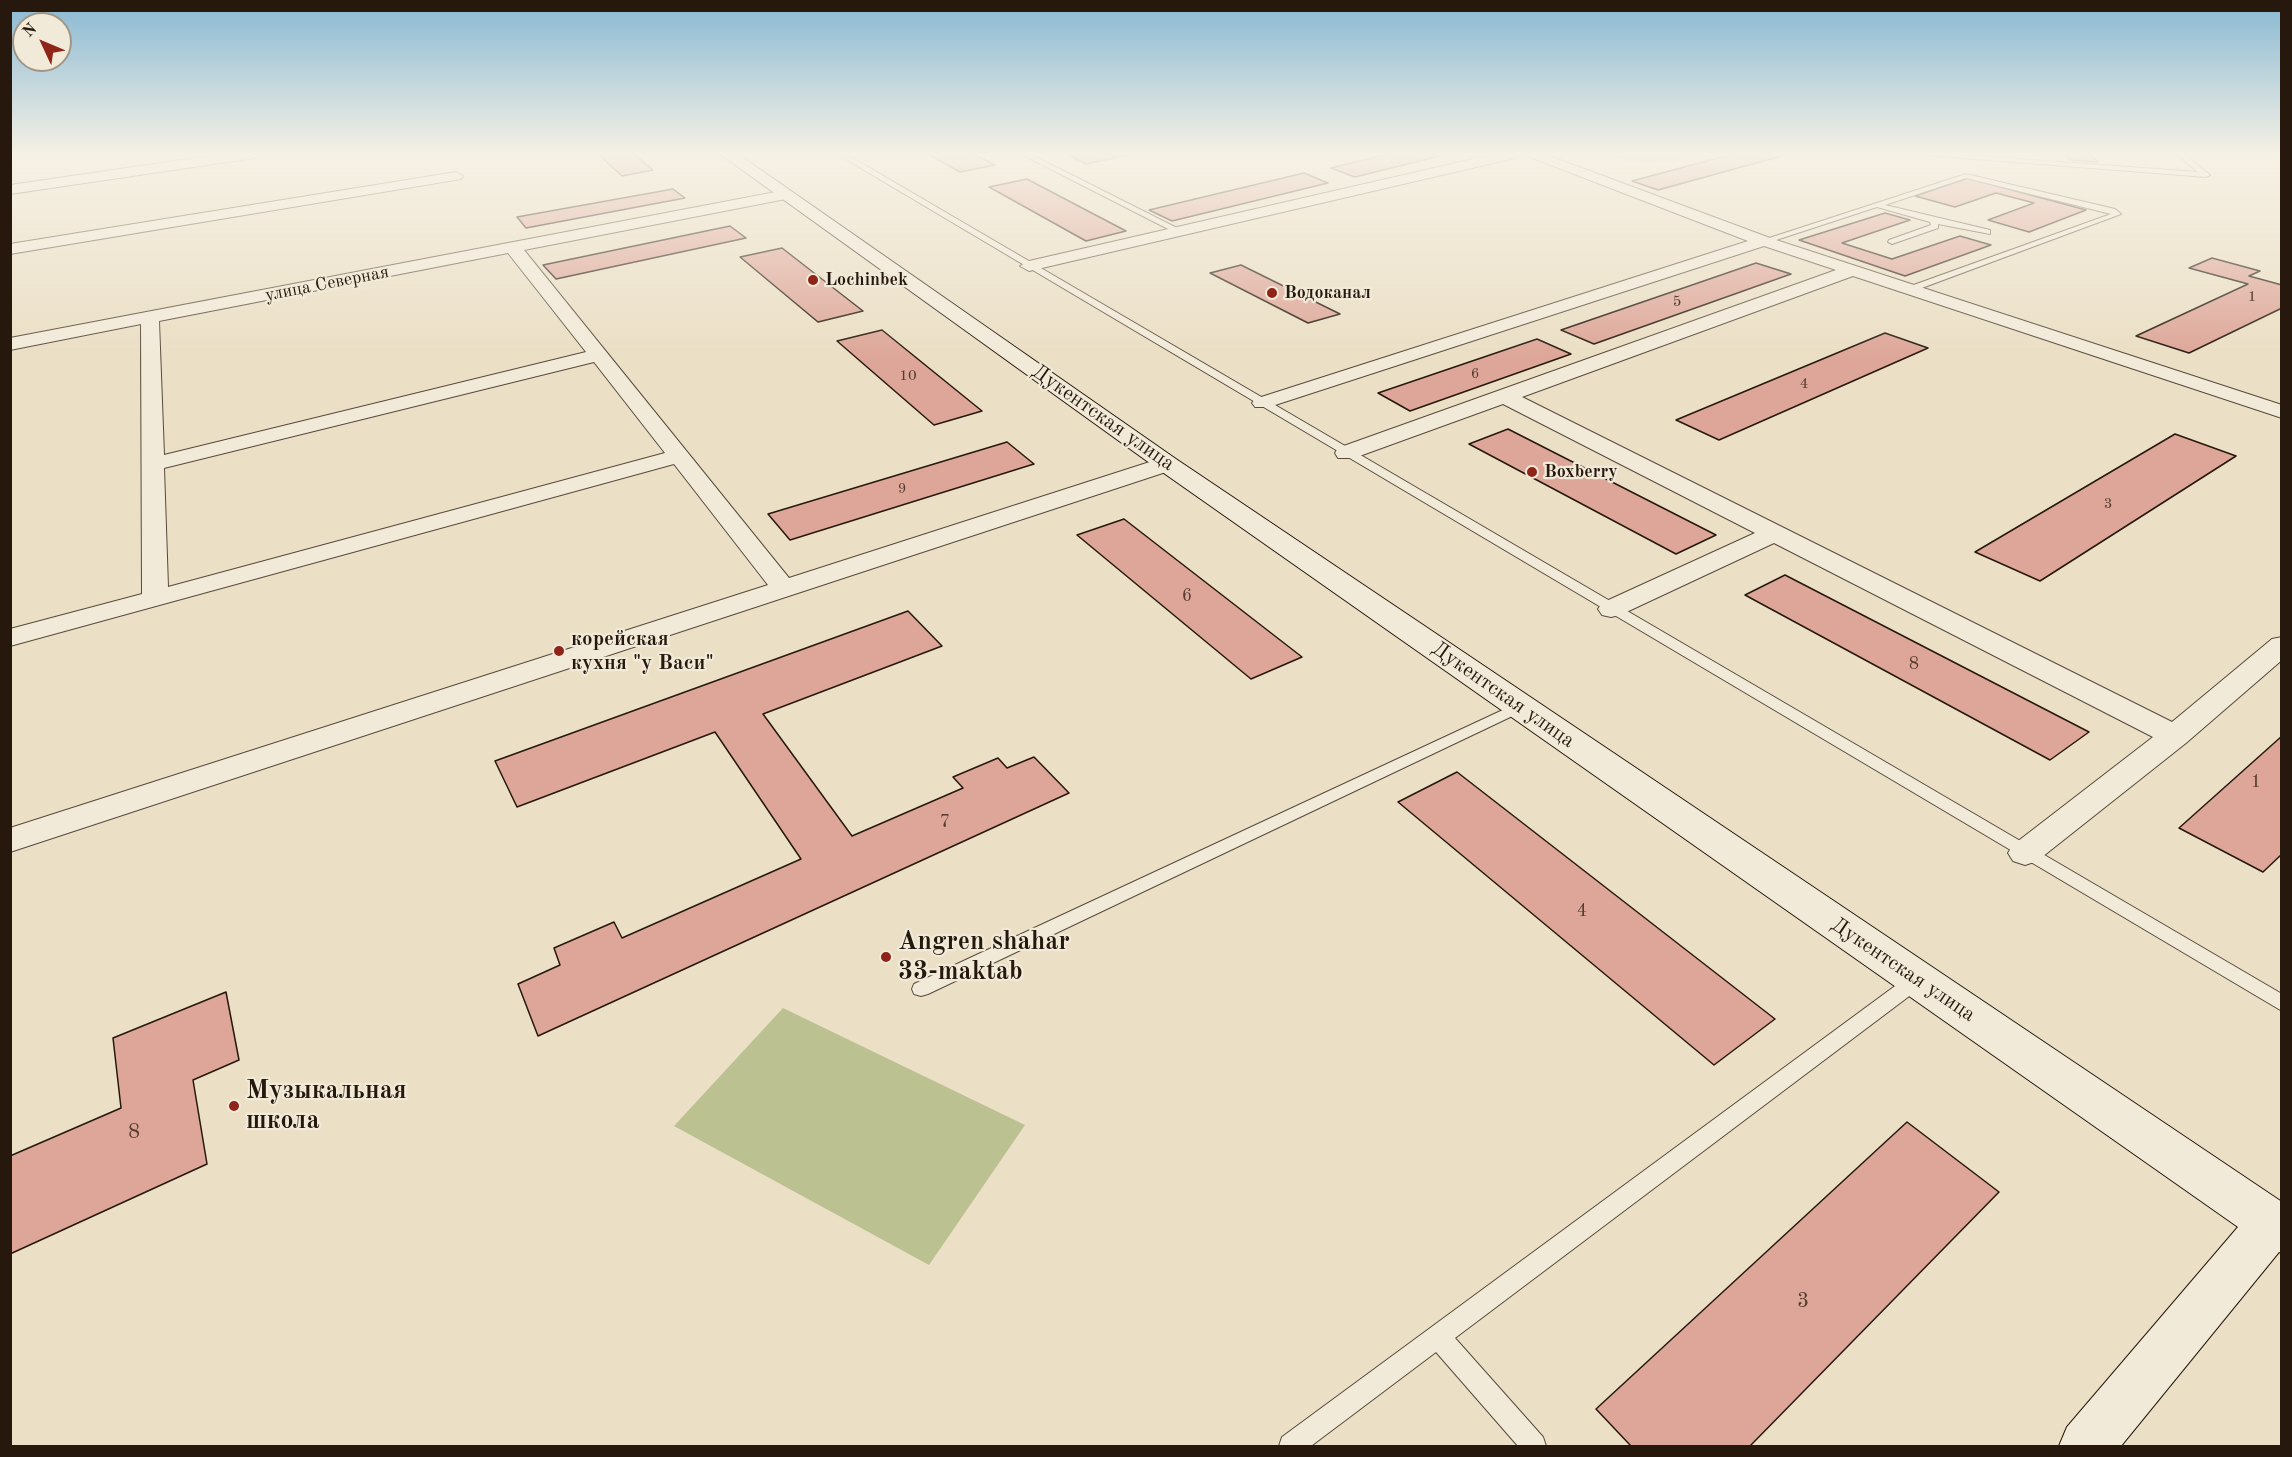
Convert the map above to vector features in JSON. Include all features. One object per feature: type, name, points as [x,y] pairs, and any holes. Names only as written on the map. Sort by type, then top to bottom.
[{"type":"main road","name":"Дукентская улица","points":[[824,222],[1167,464],[2277,1227]]},
{"type":"main road","points":[[2085,1446],[2277,1227]]},
{"type":"street","points":[[10,249],[175,222]]},
{"type":"street","name":"улица Северная","points":[[10,344],[647,222]]},
{"type":"street","points":[[1029,266],[1218,222]]},
{"type":"street","points":[[1715,222],[1764,241],[2282,412]]},
{"type":"street","points":[[1262,403],[1764,241]]},
{"type":"street","points":[[513,248],[784,588]]},
{"type":"street","points":[[1346,453],[1853,270]]},
{"type":"street","points":[[150,318],[155,598]]},
{"type":"street","points":[[153,464],[598,355]]},
{"type":"street","points":[[1504,396],[2175,736]]},
{"type":"street","points":[[10,638],[678,456]]},
{"type":"street","points":[[10,840],[1167,464]]},
{"type":"street","points":[[1611,609],[1775,533]]},
{"type":"street","points":[[2025,853],[2175,736],[2282,645]]},
{"type":"lane","points":[[955,222],[2282,1004]]},
{"type":"lane","points":[[1161,222],[1179,231]]},
{"type":"lane","points":[[1764,241],[1824,222]]},
{"type":"lane","points":[[1892,242],[1935,226],[1934,222]]},
{"type":"lane","points":[[1942,222],[1987,232]]},
{"type":"lane","points":[[1911,289],[2095,222]]},
{"type":"lane","points":[[921,989],[1520,707]]},
{"type":"lane","points":[[1292,1446],[1918,980]]},
{"type":"lane","points":[[1438,1337],[1534,1446]]},
{"type":"green space","points":[[783,1008],[1025,1125],[929,1265],[674,1126]]},
{"type":"building","points":[[521,222],[558,222],[526,228]]},
{"type":"building","points":[[1052,222],[1109,222],[1126,231],[1086,241]]},
{"type":"building","points":[[1856,222],[1904,222],[1842,243],[1892,259],[1960,236],[1991,245],[1905,276],[1799,240]]},
{"type":"building","points":[[1995,222],[2055,222],[2029,232]]},
{"type":"building","points":[[730,226],[746,238],[556,279],[543,265]]},
{"type":"building","points":[[782,248],[863,311],[818,322],[740,257]]},
{"type":"building","points":[[2212,258],[2260,271],[2249,276],[2282,285],[2282,308],[2189,353],[2136,336],[2248,284],[2189,268]]},
{"type":"building","points":[[1756,263],[1791,274],[1594,344],[1561,330]]},
{"type":"building","points":[[1241,265],[1340,314],[1308,323],[1210,273]]},
{"type":"building","points":[[882,330],[982,411],[934,425],[837,341]]},
{"type":"building","points":[[1885,333],[1928,348],[1719,440],[1676,420]]},
{"type":"building","points":[[1537,339],[1571,354],[1410,411],[1378,393]]},
{"type":"building","points":[[1508,429],[1716,535],[1676,554],[1469,444]]},
{"type":"building","points":[[2175,434],[2236,456],[2040,581],[1975,552]]},
{"type":"building","points":[[1007,442],[1034,464],[790,540],[768,514]]},
{"type":"building","points":[[1124,519],[1302,657],[1251,679],[1077,535]]},
{"type":"building","points":[[1785,575],[2089,732],[2050,760],[1745,595]]},
{"type":"building","points":[[908,611],[942,646],[763,714],[852,836],[963,788],[953,777],[998,758],[1007,768],[1034,757],[1069,793],[538,1036],[518,984],[560,965],[554,948],[614,922],[622,938],[801,859],[715,732],[517,807],[495,761]]},
{"type":"building","points":[[2282,736],[2282,854],[2263,872],[2179,828]]},
{"type":"building","points":[[1457,772],[1775,1019],[1714,1065],[1398,802]]},
{"type":"building","points":[[226,992],[239,1060],[193,1080],[207,1164],[10,1254],[10,1156],[121,1108],[113,1038]]},
{"type":"building","points":[[1907,1122],[1999,1192],[1750,1446],[1631,1446],[1596,1409]]},
{"type":"place","name":"Lochinbek","points":[[813,280]]},
{"type":"place","name":"Водоканал","points":[[1272,293]]},
{"type":"place","name":"Boxberry","points":[[1532,472]]},
{"type":"place","name":"корейская кухня \"у Васи\"","points":[[559,651]]},
{"type":"place","name":"Angren shahar 33-maktab","points":[[886,957]]},
{"type":"place","name":"Музыкальная школа","points":[[234,1106]]}]
